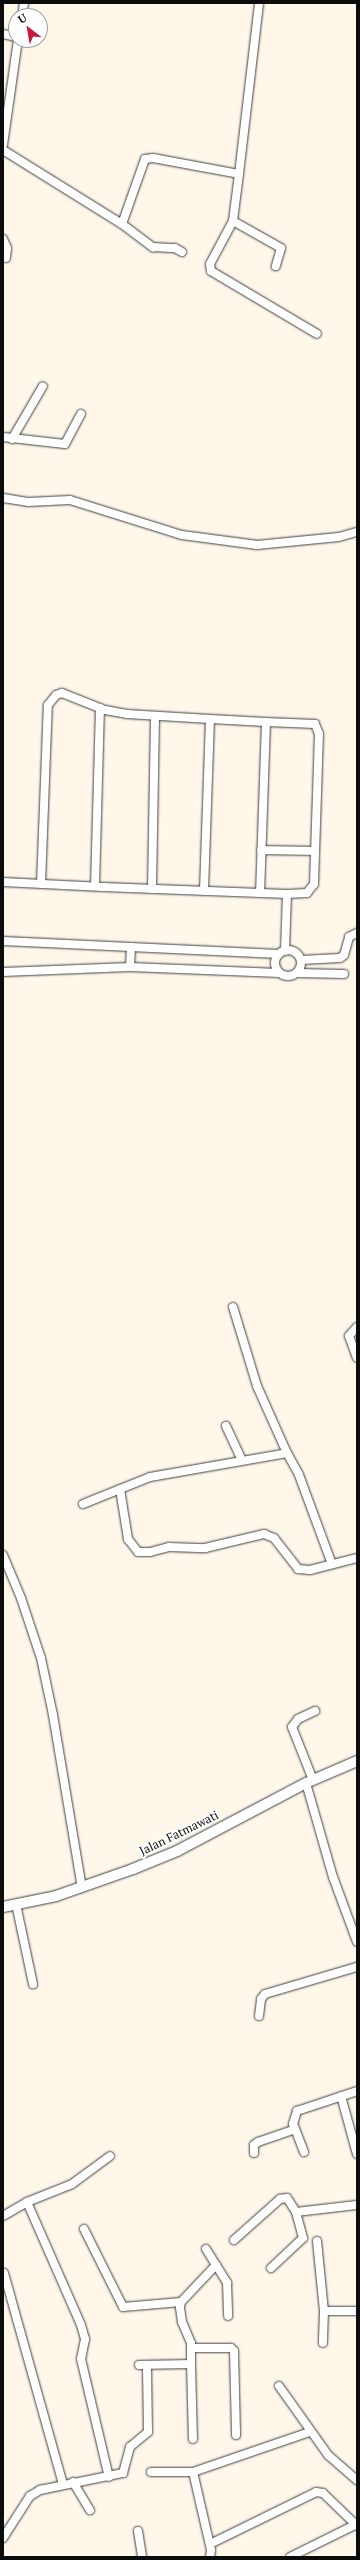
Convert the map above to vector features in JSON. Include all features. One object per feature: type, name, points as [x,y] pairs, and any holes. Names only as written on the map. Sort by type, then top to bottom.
[{"type":"street","points":[[259,3],[233,221],[210,264],[211,271],[316,334]]},
{"type":"street","points":[[3,145],[7,84],[16,48]]},
{"type":"street","points":[[3,150],[122,224],[153,247],[175,248],[182,252]]},
{"type":"street","points":[[122,224],[145,159],[153,158],[239,174]]},
{"type":"street","points":[[233,221],[281,248],[276,266]]},
{"type":"street","points":[[3,239],[7,248],[6,258]]},
{"type":"street","points":[[12,439],[43,386]]},
{"type":"street","points":[[3,437],[65,444],[81,414]]},
{"type":"street","points":[[3,498],[28,502],[70,500],[182,535],[257,545],[339,537],[357,532]]},
{"type":"street","points":[[3,882],[41,884],[96,886],[152,889],[204,891],[287,894],[307,893],[312,890],[315,851],[319,729],[312,724],[127,714],[100,708],[62,693],[56,695],[48,705],[41,884]]},
{"type":"street","points":[[96,886],[100,708]]},
{"type":"street","points":[[152,889],[156,716]]},
{"type":"street","points":[[204,891],[210,719]]},
{"type":"street","points":[[260,893],[266,722]]},
{"type":"street","points":[[262,850],[315,851]]},
{"type":"street","points":[[279,973],[275,963],[282,952],[287,894]]},
{"type":"street","points":[[301,960],[340,958],[344,955],[349,937],[357,933]]},
{"type":"street","points":[[3,941],[295,952],[301,960],[298,973]]},
{"type":"street","points":[[130,967],[131,947]]},
{"type":"street","points":[[3,972],[130,967],[279,973],[288,976],[298,973],[344,974]]},
{"type":"street","points":[[233,1307],[257,1386],[287,1453],[299,1475],[332,1564]]},
{"type":"street","points":[[357,1327],[349,1336],[357,1358]]},
{"type":"street","points":[[226,1426],[242,1461]]},
{"type":"street","points":[[83,1504],[150,1477],[287,1453]]},
{"type":"street","points":[[120,1489],[128,1539],[138,1552],[150,1552],[169,1547],[205,1548],[264,1534],[274,1538],[298,1568],[310,1570],[357,1558]]},
{"type":"street","points":[[3,1555],[21,1598],[41,1658],[54,1715],[82,1888]]},
{"type":"street","points":[[315,1711],[298,1719],[292,1727],[310,1781],[333,1877],[357,1942]]},
{"type":"street","name":"Jalan Fatmawati","points":[[3,1907],[82,1888],[177,1851],[310,1781],[357,1761]]},
{"type":"street","points":[[16,1904],[33,1984]]},
{"type":"street","points":[[259,2016],[262,1999],[265,1994],[357,1967]]},
{"type":"street","points":[[304,2152],[295,2129],[294,2120],[298,2111],[357,2091]]},
{"type":"street","points":[[341,2096],[357,2154]]},
{"type":"street","points":[[254,2153],[254,2145],[258,2142],[295,2129]]},
{"type":"street","points":[[3,2216],[27,2202],[72,2184],[110,2156]]},
{"type":"street","points":[[234,2240],[282,2198],[290,2202],[296,2212],[303,2238],[271,2268]]},
{"type":"street","points":[[27,2202],[84,2334],[80,2359],[109,2477]]},
{"type":"street","points":[[296,2212],[357,2206]]},
{"type":"street","points":[[84,2229],[123,2307],[181,2302]]},
{"type":"street","points":[[317,2241],[324,2311],[323,2343]]},
{"type":"street","points":[[206,2249],[227,2283],[228,2316]]},
{"type":"street","points":[[193,2439],[192,2348],[179,2312],[181,2302],[216,2265]]},
{"type":"street","points":[[4,2273],[63,2484]]},
{"type":"street","points":[[324,2311],[357,2311]]},
{"type":"street","points":[[192,2348],[231,2348],[234,2350],[236,2435]]},
{"type":"street","points":[[3,2538],[30,2496],[40,2490],[72,2482],[109,2477],[123,2473],[130,2447],[148,2432],[143,2365],[191,2364]]},
{"type":"street","points":[[279,2386],[328,2456],[357,2480]]},
{"type":"street","points":[[151,2472],[193,2472],[310,2432]]},
{"type":"street","points":[[193,2472],[210,2544],[210,2557]]},
{"type":"street","points":[[72,2482],[90,2510]]},
{"type":"street","points":[[210,2544],[316,2492],[323,2493],[356,2525],[290,2557]]},
{"type":"street","points":[[138,2531],[142,2557]]}]
